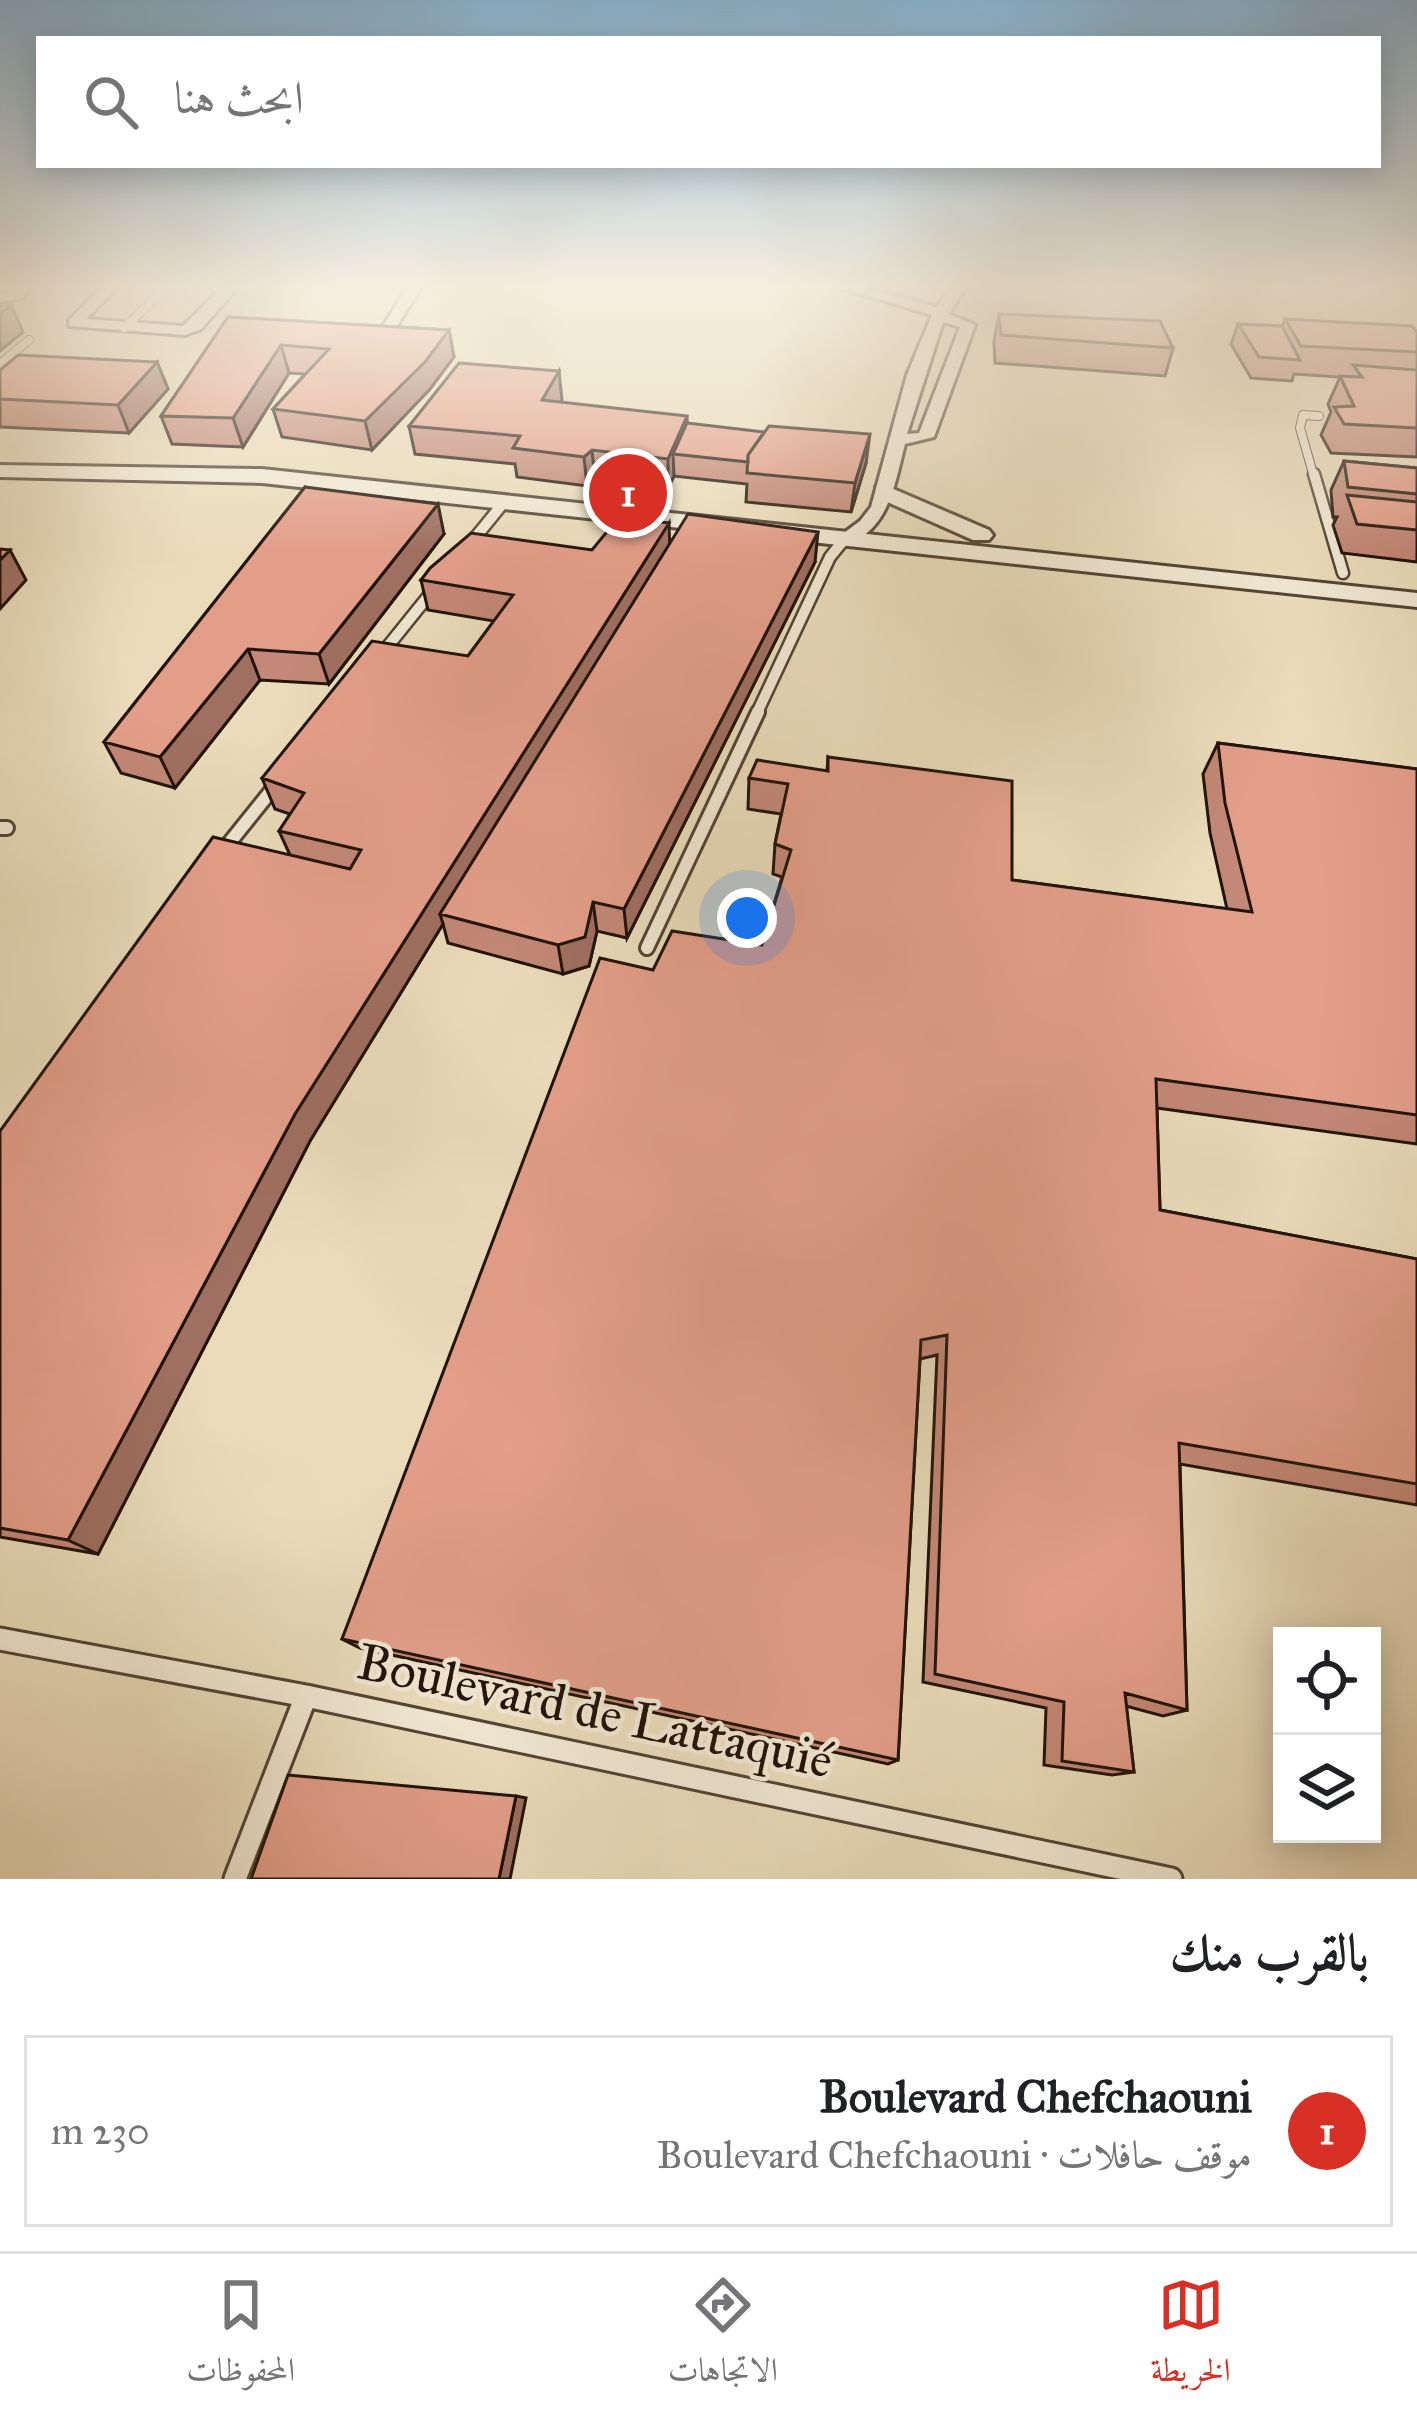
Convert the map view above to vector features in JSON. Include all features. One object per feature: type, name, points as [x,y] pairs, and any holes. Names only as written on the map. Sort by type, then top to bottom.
[{"type":"street","points":[[843,541],[877,514],[921,375]]},
{"type":"street","points":[[899,440],[926,437],[949,375]]},
{"type":"street","points":[[0,455],[277,462],[981,536],[1417,600]]},
{"type":"street","points":[[0,471],[262,476],[843,541],[1417,581]]},
{"type":"street","points":[[884,492],[981,536]]},
{"type":"lane","points":[[1319,416],[1303,415],[1300,425],[1342,573]]},
{"type":"lane","points":[[460,556],[505,502]]},
{"type":"lane","points":[[647,948],[830,557],[843,541]]},
{"type":"lane","points":[[372,666],[446,574]]},
{"type":"lane","points":[[210,867],[284,776]]},
{"type":"lane","name":"Boulevard de Lattaquié","points":[[0,1639],[306,1696],[1171,1879]]},
{"type":"lane","points":[[235,1879],[306,1696]]},
{"type":"building","points":[[0,375],[145,375],[118,405],[0,399]]},
{"type":"building","points":[[189,375],[261,375],[233,418],[161,416]]},
{"type":"building","points":[[305,375],[412,375],[365,421],[273,409]]},
{"type":"building","points":[[450,375],[557,375],[542,400],[687,416],[668,459],[592,450],[584,457],[513,448],[520,436],[409,426]]},
{"type":"building","points":[[1417,375],[1417,428],[1344,424],[1334,407],[1354,406],[1340,376]]},
{"type":"building","points":[[687,423],[764,432],[748,462],[673,454]]},
{"type":"building","points":[[769,426],[870,434],[855,483],[747,473],[748,455]]},
{"type":"building","points":[[1344,461],[1417,468],[1417,494],[1348,487]]},
{"type":"building","points":[[305,487],[438,504],[319,654],[248,649],[160,757],[104,742]]},
{"type":"building","points":[[1347,495],[1417,502],[1417,530],[1357,524]]},
{"type":"building","points":[[688,514],[818,532],[624,909],[593,902],[585,937],[558,945],[440,914]]},
{"type":"building","points":[[619,517],[669,523],[295,1114],[68,1540],[0,1528],[0,1131],[213,837],[350,869],[361,850],[279,831],[304,793],[262,778],[372,641],[468,656],[513,595],[421,580],[430,568],[471,533],[592,550]]},
{"type":"building","points":[[1218,743],[1417,769],[1417,1115],[1156,1079],[1160,1210],[1417,1259],[1417,1484],[1179,1443],[1187,1710],[1125,1693],[1134,1772],[1062,1761],[1064,1702],[935,1674],[947,1335],[921,1340],[898,1760],[342,1639],[600,958],[653,970],[672,931],[762,945],[791,850],[775,844],[788,784],[749,778],[757,760],[828,771],[828,757],[1012,781],[1012,880],[1252,912],[1225,803]]},
{"type":"building","points":[[288,1775],[516,1796],[499,1879],[251,1879]]},
{"type":"place","name":"Boulevard Chefchaouni","points":[[628,493]]}]
